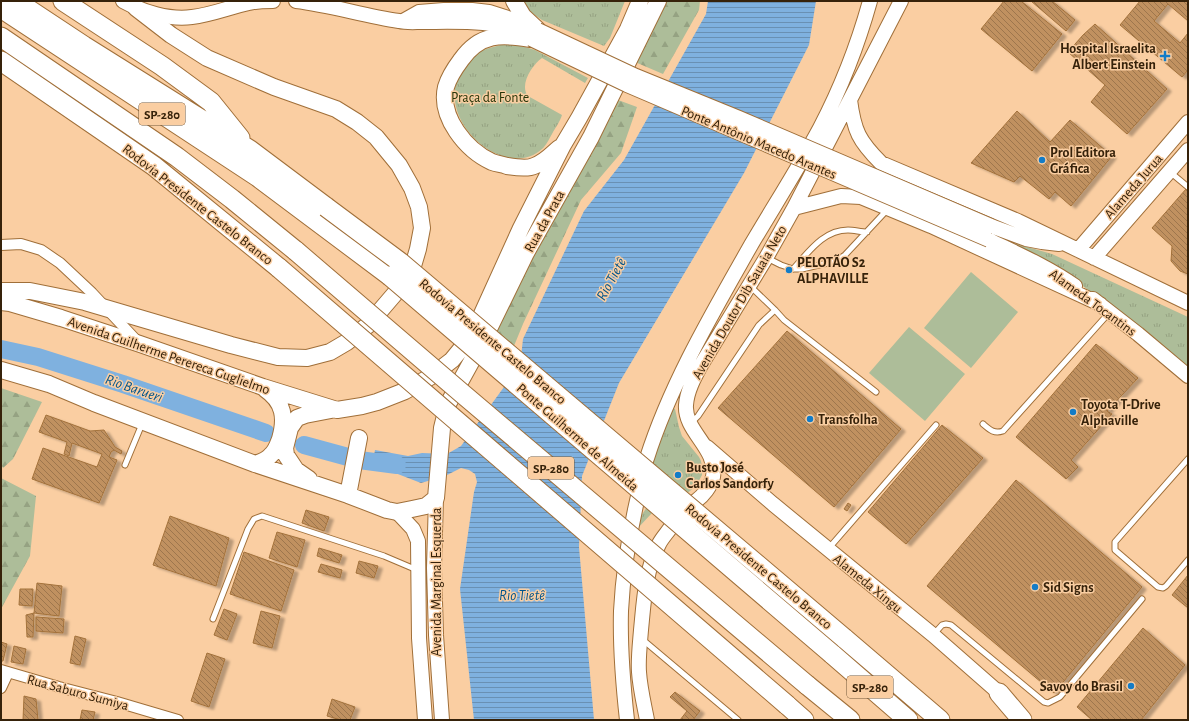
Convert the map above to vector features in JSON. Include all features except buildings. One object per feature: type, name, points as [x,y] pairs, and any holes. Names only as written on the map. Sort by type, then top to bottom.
[{"type":"highway","name":"Rodovia Presidente Castelo Branco","points":[[16,1],[84,46],[250,150],[324,215]]},
{"type":"highway","points":[[63,1],[162,66],[212,102],[250,150]]},
{"type":"highway","name":"Rodovia Presidente Castelo Branco","points":[[1,8],[258,177],[324,215],[400,262],[940,720]]},
{"type":"highway","name":"Rodovia Presidente Castelo Branco","points":[[1,37],[177,157],[232,199],[296,251],[476,405],[850,720]]},
{"type":"highway","name":"Rodovia Presidente Castelo Branco","points":[[1,61],[154,166],[279,268],[804,720]]},
{"type":"highway","points":[[1,68],[80,91]]},
{"type":"highway","name":"Ponte Guilherme de Almeida","points":[[324,215],[390,276],[908,720]]},
{"type":"highway","points":[[999,693],[1022,720]]},
{"type":"main road","points":[[130,4],[164,16],[192,17],[250,2],[274,1]]},
{"type":"main road","points":[[296,1],[400,22],[490,24],[520,32],[535,34]]},
{"type":"main road","points":[[514,1],[535,34]]},
{"type":"main road","points":[[628,28],[634,1]]},
{"type":"main road","name":"Rua da Prata","points":[[388,398],[430,377],[452,360],[470,338],[521,228],[563,145],[628,28],[640,1]]},
{"type":"main road","name":"Rua da Prata","points":[[441,443],[442,428],[448,404],[486,335],[526,253],[591,137],[658,1]]},
{"type":"main road","name":"Avenida Doutor Dib Sauaia Neto","points":[[643,475],[644,466],[650,447],[671,395],[700,337],[820,128],[837,94],[870,1]]},
{"type":"main road","name":"Avenida Doutor Dib Sauaia Neto","points":[[646,720],[639,671],[644,589],[659,544],[688,506],[695,502],[703,494],[709,486],[713,476],[711,458],[705,446],[690,424],[687,414],[686,405],[693,381],[794,208],[901,1]]},
{"type":"main road","points":[[1,291],[30,291],[85,302],[231,345],[278,357],[307,358],[330,352],[347,342],[368,325],[398,290],[413,266],[422,228],[419,207],[412,188],[399,165],[376,137],[357,122],[336,109],[274,87],[207,58],[171,35],[130,4]]},
{"type":"main road","points":[[535,34],[492,37],[477,44],[466,52],[449,78],[446,88],[445,101],[449,117],[464,141],[474,151],[494,163],[512,167],[533,167],[547,159],[563,145]]},
{"type":"main road","name":"Ponte Antônio Macedo Arantes","points":[[535,34],[740,118],[991,226],[1026,238],[1072,247]]},
{"type":"main road","name":"Ponte Antônio Macedo Arantes","points":[[535,34],[627,85],[988,240]]},
{"type":"main road","points":[[850,100],[852,120],[858,135],[866,149],[881,164],[1018,221],[1188,303]]},
{"type":"main road","name":"Alameda Jurua","points":[[1072,247],[1188,122]]},
{"type":"main road","name":"Alameda Jurua","points":[[1094,258],[1169,171],[1187,153]]},
{"type":"main road","points":[[860,197],[866,179],[872,171],[881,164]]},
{"type":"main road","points":[[794,208],[841,196],[860,197],[931,226],[1105,308]]},
{"type":"main road","name":"Alameda Tocantins","points":[[988,240],[1057,274],[1105,308],[1188,376]]},
{"type":"main road","name":"Avenida Guilherme Perereca Guglielmo","points":[[1,302],[10,303],[61,318],[263,387],[337,410]]},
{"type":"main road","points":[[1,370],[49,384],[143,422],[255,464],[379,507],[397,512],[426,506],[436,495]]},
{"type":"main road","points":[[255,464],[263,461],[272,454],[278,443],[284,419],[281,407],[274,395],[263,387]]},
{"type":"main road","name":"Avenida Guilherme Perereca Guglielmo","points":[[318,486],[296,470],[286,455],[285,448],[290,428],[297,418],[314,412],[362,406],[388,398]]},
{"type":"main road","points":[[348,495],[359,438]]},
{"type":"main road","name":"Avenida Marginal Esquerda","points":[[441,443],[436,495],[434,568],[436,635],[442,720]]},
{"type":"main road","name":"Alameda Xingu","points":[[705,446],[828,550],[933,635],[1031,720]]},
{"type":"main road","points":[[643,475],[653,488],[672,504],[688,506]]},
{"type":"main road","points":[[627,720],[621,643],[622,606],[628,546],[634,511],[643,475]]},
{"type":"main road","name":"Avenida Marginal Esquerda","points":[[397,512],[413,529],[418,541],[419,638],[425,720]]},
{"type":"street","points":[[1,245],[21,244],[41,250],[60,263],[107,308],[140,344]]},
{"type":"street","points":[[1,688],[4,672]]},
{"type":"street","name":"Rua Saburo Sumiya","points":[[4,672],[178,720]]},
{"type":"lane","points":[[1169,171],[1188,187]]},
{"type":"lane","points":[[766,258],[793,269],[802,269],[836,261],[845,255],[889,208]]},
{"type":"lane","points":[[793,269],[821,239],[833,233],[847,230],[867,232]]},
{"type":"lane","points":[[749,285],[784,320],[876,392]]},
{"type":"lane","points":[[983,424],[993,432],[1003,431],[1105,308]]},
{"type":"lane","points":[[690,424],[698,416],[759,325],[775,310]]},
{"type":"lane","points":[[125,465],[143,422]]},
{"type":"lane","points":[[828,550],[936,425]]},
{"type":"lane","points":[[1188,459],[1115,542],[1115,550],[1158,587],[1163,588],[1166,586],[1188,560]]},
{"type":"lane","points":[[213,619],[248,529],[254,519],[262,516],[384,556],[418,571]]},
{"type":"lane","points":[[933,635],[942,625],[951,625],[1044,702],[1048,703],[1060,697],[1142,599]]},
{"type":"lane","points":[[641,638],[738,720]]},
{"type":"green space","points":[[522,1],[625,1],[610,38],[604,46],[542,20],[529,11]]},
{"type":"green space","points":[[664,1],[700,1],[699,10],[663,74],[635,62]]},
{"type":"green space","name":"Praça da Fonte","points":[[505,44],[535,50],[588,78],[585,83],[542,58],[534,65],[525,86],[528,96],[562,115],[559,123],[545,146],[526,158],[509,158],[491,151],[475,140],[463,124],[456,105],[455,86],[468,61],[483,50]]},
{"type":"green space","points":[[610,97],[637,107],[621,153],[581,200],[523,324],[507,363],[486,344]]},
{"type":"green space","points":[[996,238],[1052,254],[1188,317],[1188,370],[1065,271]]},
{"type":"green space","points":[[971,272],[1018,312],[971,368],[924,328]]},
{"type":"green space","points":[[909,327],[965,374],[925,421],[869,373]]},
{"type":"green space","points":[[1,388],[42,402],[13,459],[3,468],[1,464]]},
{"type":"green space","points":[[673,408],[675,409],[682,436],[701,461],[702,475],[696,486],[685,495],[668,496],[637,529],[637,522],[647,507],[653,470],[653,460]]},
{"type":"green space","points":[[1,478],[36,496],[30,556],[1,609]]},
{"type":"water","name":"Rio Tietê","points":[[708,1],[816,1],[809,45],[744,173],[619,383],[582,476],[579,547],[594,720],[474,720],[460,589],[474,492],[477,482],[475,474],[469,470],[461,468],[445,476],[421,483],[390,471],[371,470],[375,450],[408,456],[422,453],[447,454],[461,446],[512,376],[521,357],[523,339],[584,211],[624,160],[706,14]]},
{"type":"waterway","name":"Rio Barueri","points":[[1,349],[38,357],[123,384],[266,433]]},
{"type":"waterway","name":"Rio Barueri","points":[[304,445],[359,460],[397,465]]},
{"type":"place","name":"Hospital Israelita Albert Einstein","points":[[1165,56]]},
{"type":"place","name":"Prol Editora Gráfica","points":[[1042,160]]},
{"type":"place","name":"PELOTÃO S2 ALPHAVILLE","points":[[789,270]]},
{"type":"place","name":"Toyota T-Drive Alphaville","points":[[1073,412]]},
{"type":"place","name":"Transfolha","points":[[810,419]]},
{"type":"place","name":"Busto José Carlos Sandorfy","points":[[678,475]]},
{"type":"place","name":"Sid Signs","points":[[1035,587]]},
{"type":"place","name":"Savoy do Brasil","points":[[1131,686]]}]
